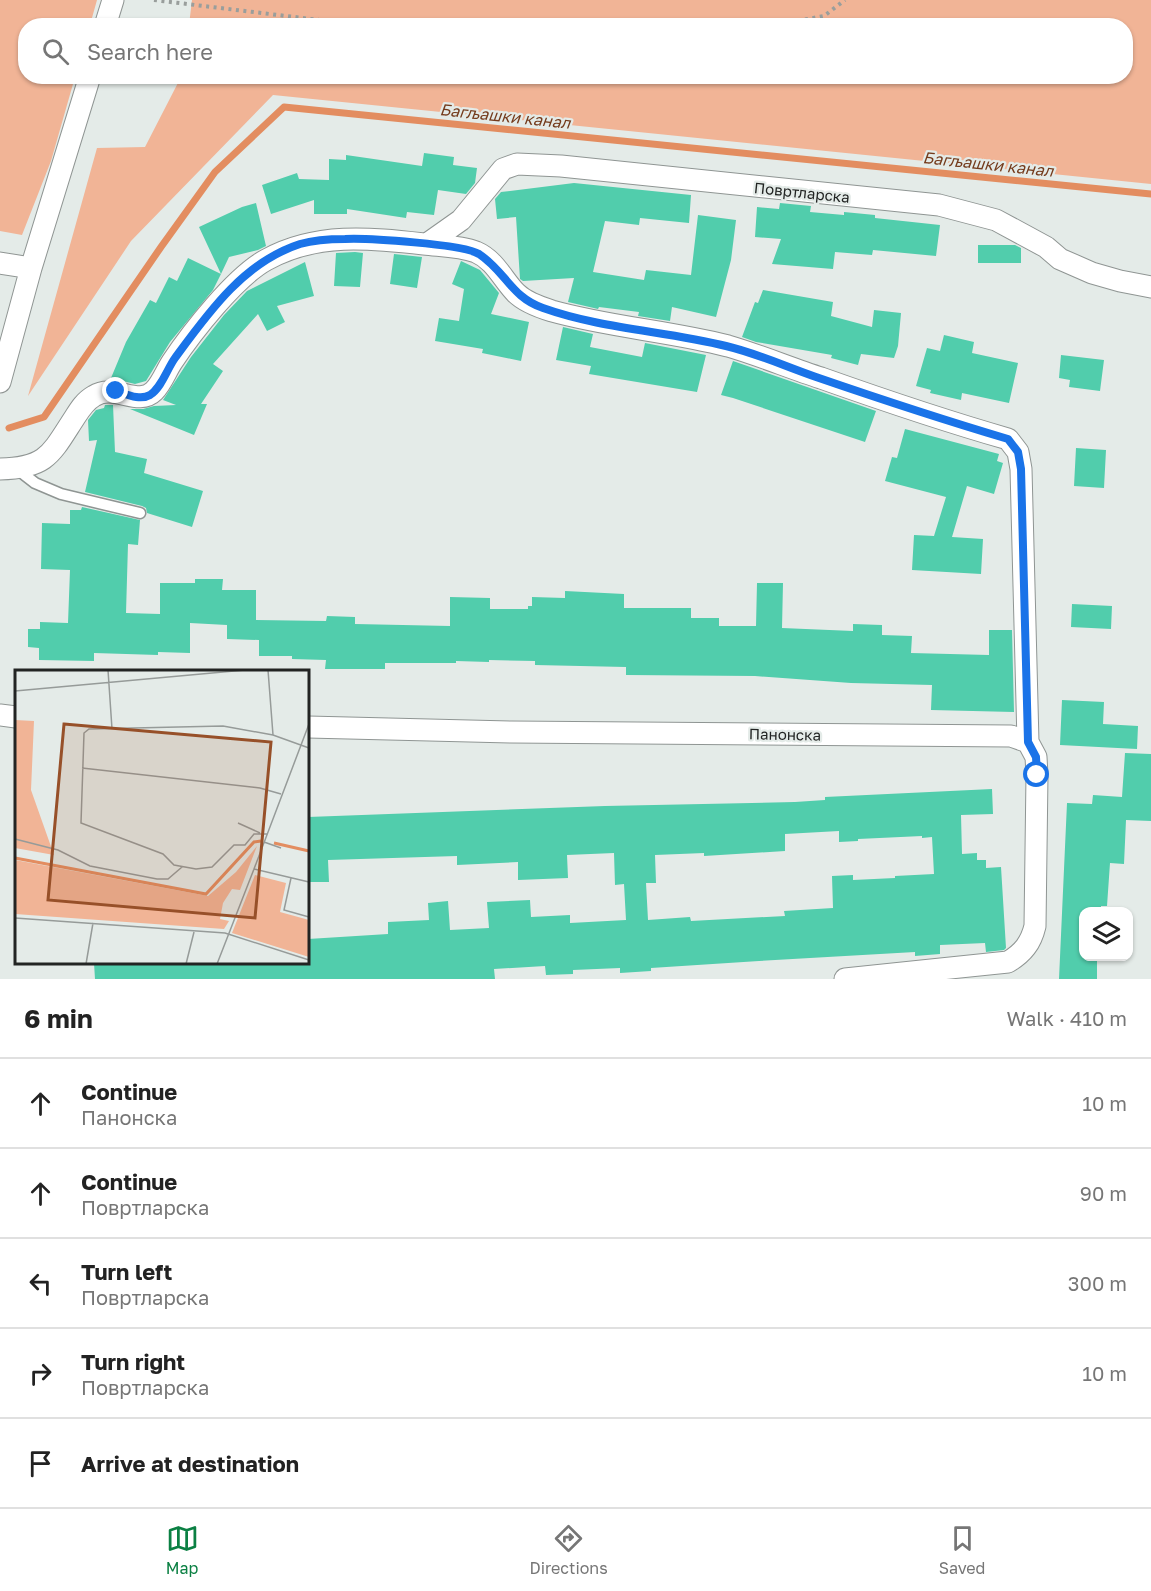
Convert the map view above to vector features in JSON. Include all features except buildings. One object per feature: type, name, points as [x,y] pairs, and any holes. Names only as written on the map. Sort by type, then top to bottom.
[{"type":"street","points":[[107,18],[113,0]]},
{"type":"street","points":[[0,382],[31,268],[88,84]]},
{"type":"street","name":"Повртларска","points":[[427,244],[461,220],[503,169],[517,164],[561,166],[939,205],[996,220],[1046,246],[1060,260],[1092,273],[1151,286]]},
{"type":"street","points":[[461,220],[477,252],[501,272],[514,292],[524,300],[542,308],[575,317],[727,346],[1008,439],[1018,452],[1021,469],[1028,742],[1034,752],[1036,762],[1035,926],[1029,944],[1022,953],[1008,962],[845,979]]},
{"type":"street","points":[[8,469],[33,465],[46,459],[82,406],[94,396],[103,392],[116,391],[140,397],[147,397],[153,393],[173,360],[213,309],[247,273],[263,261],[301,244],[322,240],[371,239],[427,244],[477,252]]},
{"type":"street","points":[[0,263],[31,268]]},
{"type":"street","points":[[0,715],[15,717]]},
{"type":"street","name":"Панонска","points":[[309,727],[511,732],[1011,736],[1028,742]]},
{"type":"lane","points":[[8,469],[61,494],[140,513]]},
{"type":"path","points":[[154,0],[303,18]]},
{"type":"path","points":[[813,18],[824,16],[845,0]]},
{"type":"shaded area","points":[[0,0],[97,0],[92,18],[18,18],[18,84],[73,84],[51,161],[22,235],[0,231]]},
{"type":"shaded area","points":[[192,0],[1151,0],[1151,184],[273,95],[131,241],[28,396],[97,148],[145,147],[177,84],[1133,84],[1133,18],[190,18]]},
{"type":"waterway","name":"Багљашки канал","points":[[9,428],[44,417],[215,172],[284,107],[1151,194]]},
{"type":"route","points":[[116,391],[140,397],[147,397],[153,393],[173,360],[213,309],[247,273],[263,261],[301,244],[349,238],[371,239],[477,252],[501,272],[514,292],[524,300],[542,308],[575,317],[727,346],[896,404],[1008,439],[1018,452],[1021,469],[1028,742],[1036,757],[1037,775]]}]
